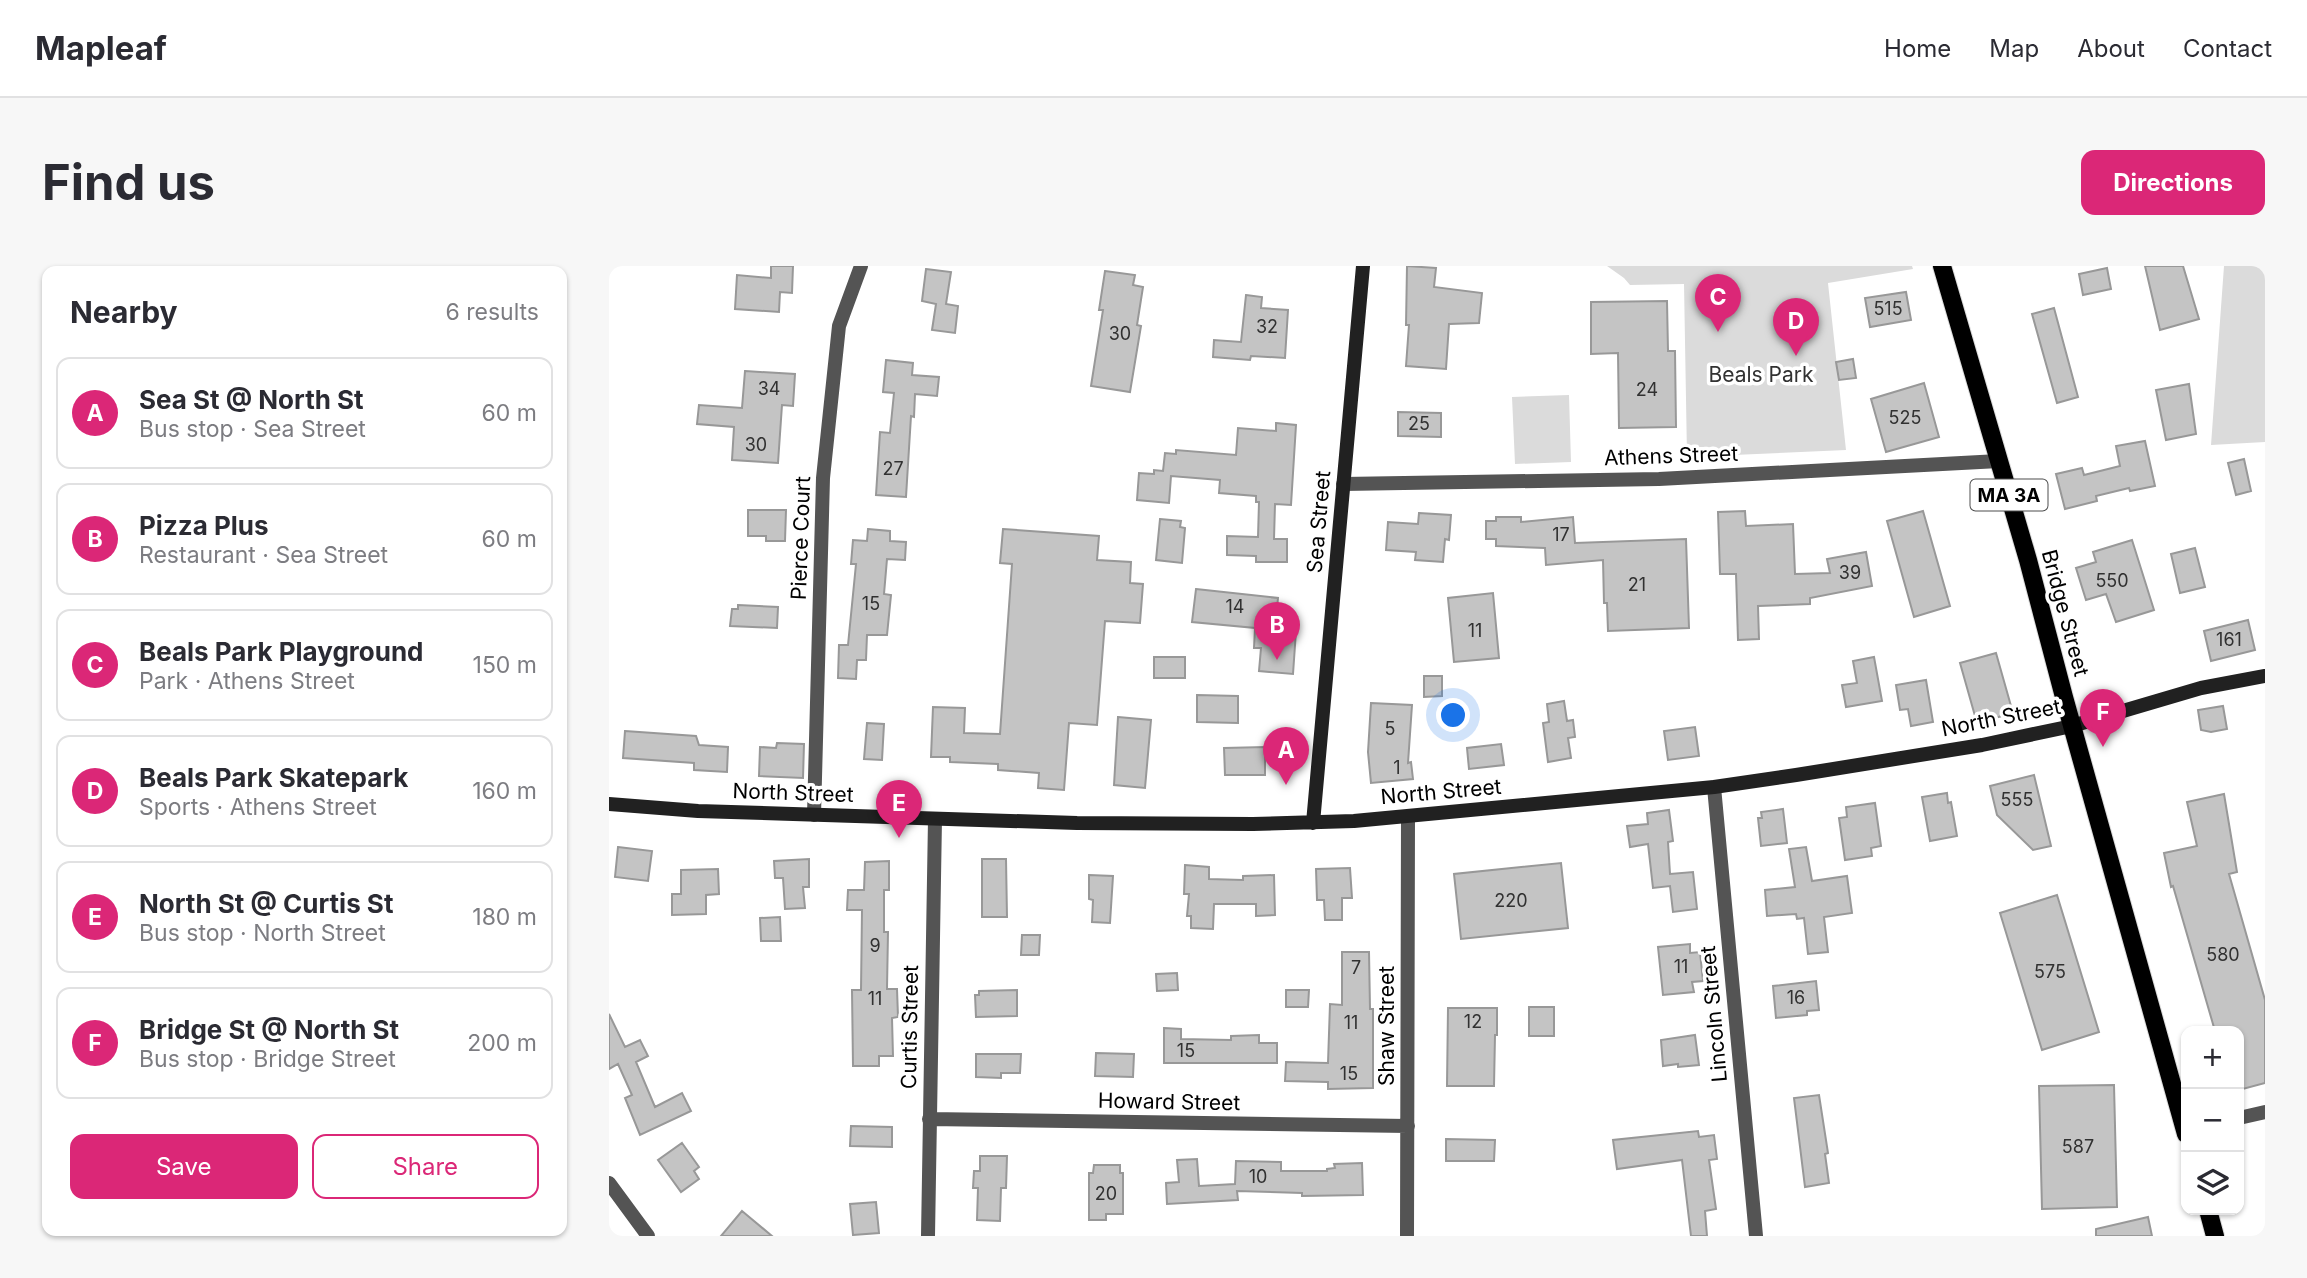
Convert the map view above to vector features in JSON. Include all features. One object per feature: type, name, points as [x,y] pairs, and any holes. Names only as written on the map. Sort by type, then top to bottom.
[{"type":"main road","name":"Bridge Street","points":[[1942,266],[2181,1114]]},
{"type":"main road","points":[[2209,1215],[2215,1236]]},
{"type":"street","name":"Pierce Court","points":[[814,815],[823,478],[839,326],[861,266]]},
{"type":"street","name":"Sea Street","points":[[1313,823],[1363,266]]},
{"type":"street","name":"Athens Street","points":[[1343,484],[1659,479],[1999,461]]},
{"type":"street","name":"North Street","points":[[609,804],[698,811],[1077,823],[1313,823],[1408,817],[1714,787],[1982,745],[2072,726],[2201,688],[2265,676]]},
{"type":"street","name":"Lincoln Street","points":[[1714,787],[1756,1236]]},
{"type":"street","name":"Shaw Street","points":[[1407,1236],[1408,817]]},
{"type":"street","name":"Curtis Street","points":[[927,1236],[935,819]]},
{"type":"street","points":[[2244,1117],[2265,1112]]},
{"type":"street","name":"Howard Street","points":[[929,1119],[1408,1126]]},
{"type":"street","points":[[609,1183],[647,1236]]},
{"type":"green space","name":"Beals Park","points":[[1607,266],[1912,266],[1913,269],[1828,283],[1846,450],[1687,457],[1684,284],[1630,285]]},
{"type":"green space","points":[[2224,266],[2265,266],[2265,442],[2211,445]]},
{"type":"green space","points":[[1569,395],[1571,462],[1515,464],[1512,397]]},
{"type":"building","points":[[771,266],[793,266],[792,293],[780,292],[779,312],[735,309],[737,275],[771,278]]},
{"type":"building","points":[[1407,266],[1436,268],[1434,287],[1482,293],[1479,323],[1449,324],[1446,369],[1406,366],[1409,325],[1406,325]]},
{"type":"building","points":[[2145,266],[2183,266],[2199,319],[2160,330]]},
{"type":"building","points":[[2107,268],[2111,289],[2083,295],[2079,274]]},
{"type":"building","points":[[926,269],[951,272],[946,304],[958,306],[955,333],[932,330],[936,304],[922,301]]},
{"type":"building","points":[[1105,271],[1135,275],[1133,285],[1143,287],[1137,325],[1141,326],[1130,392],[1091,386],[1103,310],[1099,310]]},
{"type":"building","points":[[1906,292],[1911,320],[1870,327],[1865,298]]},
{"type":"building","points":[[1246,295],[1262,297],[1261,308],[1288,310],[1285,358],[1251,356],[1250,360],[1213,357],[1214,340],[1241,342]]},
{"type":"building","points":[[1667,301],[1668,351],[1675,351],[1676,427],[1619,428],[1618,353],[1591,354],[1591,302]]},
{"type":"building","points":[[2054,308],[2078,397],[2057,403],[2032,314]]},
{"type":"building","points":[[1853,359],[1856,378],[1839,380],[1836,362]]},
{"type":"building","points":[[886,360],[913,363],[912,375],[939,377],[937,396],[915,394],[906,497],[876,495],[880,432],[890,433],[894,393],[883,392]]},
{"type":"building","points":[[745,371],[795,374],[793,406],[782,405],[778,463],[732,460],[734,427],[697,424],[699,405],[742,408]]},
{"type":"building","points":[[1924,383],[1939,437],[1886,452],[1871,399]]},
{"type":"building","points":[[2189,384],[2196,434],[2166,440],[2156,390]]},
{"type":"building","points":[[1398,412],[1441,413],[1441,437],[1398,436]]},
{"type":"building","points":[[1276,423],[1296,425],[1291,505],[1275,504],[1274,539],[1287,539],[1287,562],[1256,562],[1256,556],[1227,555],[1227,536],[1258,537],[1259,502],[1256,502],[1256,496],[1219,493],[1220,480],[1171,476],[1169,503],[1137,500],[1139,473],[1154,474],[1154,470],[1163,471],[1165,453],[1176,454],[1176,450],[1236,455],[1238,428],[1276,431]]},
{"type":"building","points":[[2145,441],[2155,486],[2130,491],[2129,488],[2096,496],[2097,501],[2065,509],[2056,474],[2082,468],[2084,475],[2120,466],[2116,446]]},
{"type":"building","points":[[2244,459],[2251,491],[2236,495],[2228,463]]},
{"type":"building","points":[[748,510],[786,510],[785,541],[766,541],[766,536],[748,536]]},
{"type":"building","points":[[1745,511],[1746,526],[1793,524],[1795,574],[1830,573],[1827,559],[1866,552],[1872,586],[1810,598],[1810,604],[1758,606],[1759,639],[1738,640],[1736,574],[1720,574],[1718,512]]},
{"type":"building","points":[[1923,511],[1950,606],[1914,617],[1887,521]]},
{"type":"building","points":[[1419,513],[1451,515],[1449,540],[1445,539],[1443,562],[1415,560],[1416,552],[1386,550],[1388,522],[1418,524]]},
{"type":"building","points":[[1496,517],[1521,517],[1521,522],[1573,517],[1575,543],[1686,539],[1689,628],[1608,631],[1603,560],[1546,565],[1545,548],[1496,546],[1496,539],[1486,539],[1486,521],[1496,521]]},
{"type":"building","points":[[1160,519],[1181,521],[1180,527],[1185,528],[1182,563],[1156,560]]},
{"type":"building","points":[[868,529],[890,531],[890,541],[906,542],[905,560],[887,559],[884,594],[891,595],[887,635],[867,635],[866,660],[857,660],[856,679],[838,678],[839,645],[848,645],[856,564],[851,564],[853,540],[867,541]]},
{"type":"building","points":[[1003,529],[1099,536],[1097,560],[1131,562],[1130,583],[1143,584],[1140,623],[1105,621],[1097,725],[1069,723],[1064,790],[1038,788],[1039,773],[998,770],[998,764],[950,762],[950,757],[931,757],[933,707],[965,708],[964,733],[1000,734],[1012,564],[1000,563]]},
{"type":"building","points":[[2132,540],[2154,610],[2116,622],[2106,594],[2086,600],[2076,568],[2096,562],[2093,552]]},
{"type":"building","points":[[2195,548],[2205,587],[2180,593],[2171,554]]},
{"type":"building","points":[[1196,589],[1278,598],[1275,629],[1296,631],[1293,674],[1259,671],[1261,648],[1254,648],[1255,628],[1192,622]]},
{"type":"building","points":[[1493,593],[1499,658],[1454,662],[1448,598]]},
{"type":"building","points":[[738,605],[778,607],[777,628],[730,626],[732,609],[738,609]]},
{"type":"building","points":[[2248,620],[2255,650],[2211,661],[2204,631]]},
{"type":"building","points":[[1996,653],[2013,713],[1977,723],[1960,663]]},
{"type":"building","points":[[1154,657],[1185,657],[1185,678],[1154,678]]},
{"type":"building","points":[[1874,657],[1882,701],[1846,707],[1842,685],[1857,683],[1853,661]]},
{"type":"building","points":[[1424,676],[1442,676],[1442,696],[1424,697]]},
{"type":"building","points":[[1926,680],[1933,722],[1911,726],[1908,709],[1900,710],[1896,685]]},
{"type":"building","points":[[1197,695],[1238,696],[1238,723],[1197,722]]},
{"type":"building","points":[[1564,701],[1567,721],[1573,720],[1575,737],[1568,738],[1571,758],[1548,762],[1543,723],[1549,722],[1547,704]]},
{"type":"building","points":[[1371,703],[1412,705],[1408,763],[1411,762],[1413,779],[1371,783],[1368,752]]},
{"type":"building","points":[[2223,706],[2227,729],[2211,732],[2201,730],[2198,710]]},
{"type":"building","points":[[1118,717],[1151,720],[1145,788],[1114,785]]},
{"type":"building","points":[[867,723],[884,724],[882,760],[864,759]]},
{"type":"building","points":[[1695,727],[1699,756],[1668,760],[1664,731]]},
{"type":"building","points":[[625,731],[696,736],[699,745],[728,747],[727,772],[694,770],[694,763],[623,758]]},
{"type":"building","points":[[777,743],[804,744],[803,778],[759,776],[760,747],[776,748]]},
{"type":"building","points":[[1501,744],[1504,765],[1469,769],[1467,748]]},
{"type":"building","points":[[1265,747],[1265,775],[1225,775],[1224,748]]},
{"type":"building","points":[[2034,775],[2051,846],[2033,850],[1997,815],[1990,786]]},
{"type":"building","points":[[1947,793],[1957,836],[1930,841],[1922,797]]},
{"type":"building","points":[[2224,794],[2237,872],[2229,874],[2265,1000],[2265,1083],[2244,1089],[2244,1026],[2214,1026],[2173,886],[2171,887],[2164,853],[2197,846],[2187,802]]},
{"type":"building","points":[[1875,803],[1881,846],[1871,848],[1872,856],[1845,860],[1839,818],[1847,817],[1846,807]]},
{"type":"building","points":[[1783,809],[1787,843],[1761,846],[1758,818],[1762,818],[1761,812]]},
{"type":"building","points":[[1669,810],[1673,841],[1668,842],[1670,874],[1693,872],[1697,909],[1673,912],[1670,886],[1653,888],[1648,844],[1630,847],[1627,826],[1648,824],[1647,813]]},
{"type":"building","points":[[618,847],[652,851],[648,881],[615,877]]},
{"type":"building","points":[[1806,847],[1812,881],[1847,876],[1852,913],[1824,917],[1828,952],[1808,954],[1804,918],[1797,919],[1796,914],[1767,916],[1765,890],[1795,887],[1789,849]]},
{"type":"building","points":[[809,859],[809,887],[803,887],[805,908],[785,909],[783,878],[775,878],[774,861]]},
{"type":"building","points":[[982,859],[1006,859],[1007,917],[982,917]]},
{"type":"building","points":[[889,861],[889,890],[884,890],[884,932],[888,932],[887,989],[897,989],[898,1017],[892,1018],[893,1056],[879,1056],[879,1066],[853,1066],[852,990],[861,990],[862,910],[847,910],[848,890],[864,890],[865,862]]},
{"type":"building","points":[[1561,863],[1568,928],[1461,939],[1454,874]]},
{"type":"building","points":[[1185,865],[1209,867],[1209,879],[1243,880],[1243,876],[1274,875],[1275,915],[1256,916],[1256,904],[1214,904],[1213,929],[1191,928],[1191,916],[1187,916],[1189,894],[1184,894]]},
{"type":"building","points":[[1350,868],[1352,898],[1342,898],[1342,920],[1325,920],[1324,900],[1317,900],[1316,869]]},
{"type":"building","points":[[718,869],[719,894],[706,895],[706,914],[672,915],[672,894],[681,894],[681,870]]},
{"type":"building","points":[[1089,875],[1113,876],[1110,923],[1092,922],[1093,900],[1089,899]]},
{"type":"building","points":[[2057,895],[2099,1032],[2042,1050],[2000,913]]},
{"type":"building","points":[[780,917],[781,941],[761,941],[760,918]]},
{"type":"building","points":[[1022,935],[1040,935],[1039,955],[1021,955]]},
{"type":"building","points":[[1690,944],[1690,953],[1700,952],[1703,981],[1692,982],[1694,992],[1663,995],[1658,947]]},
{"type":"building","points":[[1342,952],[1369,952],[1370,1009],[1373,1009],[1373,1088],[1328,1089],[1328,1082],[1285,1081],[1286,1062],[1328,1063],[1330,1004],[1342,1005]]},
{"type":"building","points":[[1177,973],[1178,990],[1157,991],[1156,974]]},
{"type":"building","points":[[1816,981],[1819,1010],[1807,1011],[1807,1015],[1776,1018],[1773,986]]},
{"type":"building","points":[[1017,990],[1017,1016],[976,1017],[975,995],[979,995],[979,991]]},
{"type":"building","points":[[1286,990],[1309,990],[1308,1007],[1286,1007]]},
{"type":"building","points":[[1529,1007],[1554,1007],[1554,1036],[1529,1036]]},
{"type":"building","points":[[1448,1008],[1497,1008],[1494,1086],[1447,1086]]},
{"type":"building","points":[[609,1014],[625,1047],[640,1040],[648,1056],[636,1062],[655,1107],[682,1093],[691,1111],[640,1135],[625,1098],[632,1095],[618,1064],[609,1069]]},
{"type":"building","points":[[1164,1028],[1181,1029],[1181,1039],[1231,1040],[1231,1036],[1259,1035],[1259,1043],[1277,1043],[1277,1063],[1164,1063]]},
{"type":"building","points":[[1695,1035],[1699,1065],[1663,1066],[1661,1040]]},
{"type":"building","points":[[1096,1053],[1134,1054],[1133,1077],[1095,1076]]},
{"type":"building","points":[[976,1054],[1021,1054],[1020,1073],[1001,1073],[1001,1078],[976,1077]]},
{"type":"building","points":[[2114,1085],[2117,1207],[2042,1209],[2039,1086]]},
{"type":"building","points":[[1819,1095],[1828,1153],[1825,1154],[1829,1183],[1805,1187],[1794,1098]]},
{"type":"building","points":[[851,1126],[892,1127],[892,1147],[850,1146]]},
{"type":"building","points":[[1698,1131],[1699,1137],[1714,1135],[1717,1159],[1709,1160],[1716,1209],[1705,1211],[1707,1236],[1691,1236],[1682,1160],[1617,1169],[1613,1140]]},
{"type":"building","points":[[1446,1139],[1495,1140],[1494,1161],[1446,1161]]},
{"type":"building","points":[[682,1143],[699,1167],[694,1171],[699,1179],[681,1192],[658,1160]]},
{"type":"building","points":[[980,1156],[1007,1156],[1006,1188],[1001,1188],[1000,1221],[977,1220],[978,1188],[973,1188],[974,1171],[980,1171]]},
{"type":"building","points":[[1197,1159],[1199,1186],[1235,1184],[1236,1161],[1281,1162],[1281,1171],[1327,1171],[1335,1168],[1334,1164],[1362,1163],[1363,1195],[1302,1196],[1302,1193],[1237,1191],[1238,1200],[1167,1204],[1166,1183],[1179,1182],[1177,1160]]},
{"type":"building","points":[[1094,1165],[1120,1165],[1120,1173],[1123,1173],[1123,1214],[1106,1214],[1106,1220],[1089,1220],[1089,1173],[1093,1173]]},
{"type":"building","points":[[876,1202],[879,1233],[853,1235],[850,1204]]},
{"type":"building","points":[[742,1211],[772,1236],[721,1236]]},
{"type":"building","points":[[2148,1217],[2152,1236],[2096,1236],[2096,1229]]},
{"type":"place","name":"Beals Park Playground","points":[[1718,332]]},
{"type":"place","name":"Beals Park Skatepark","points":[[1796,356]]},
{"type":"place","name":"Pizza Plus","points":[[1277,660]]},
{"type":"place","name":"Bridge St @ North St","points":[[2103,747]]},
{"type":"place","name":"Sea St @ North St","points":[[1286,785]]},
{"type":"place","name":"North St @ Curtis St","points":[[899,838]]}]
